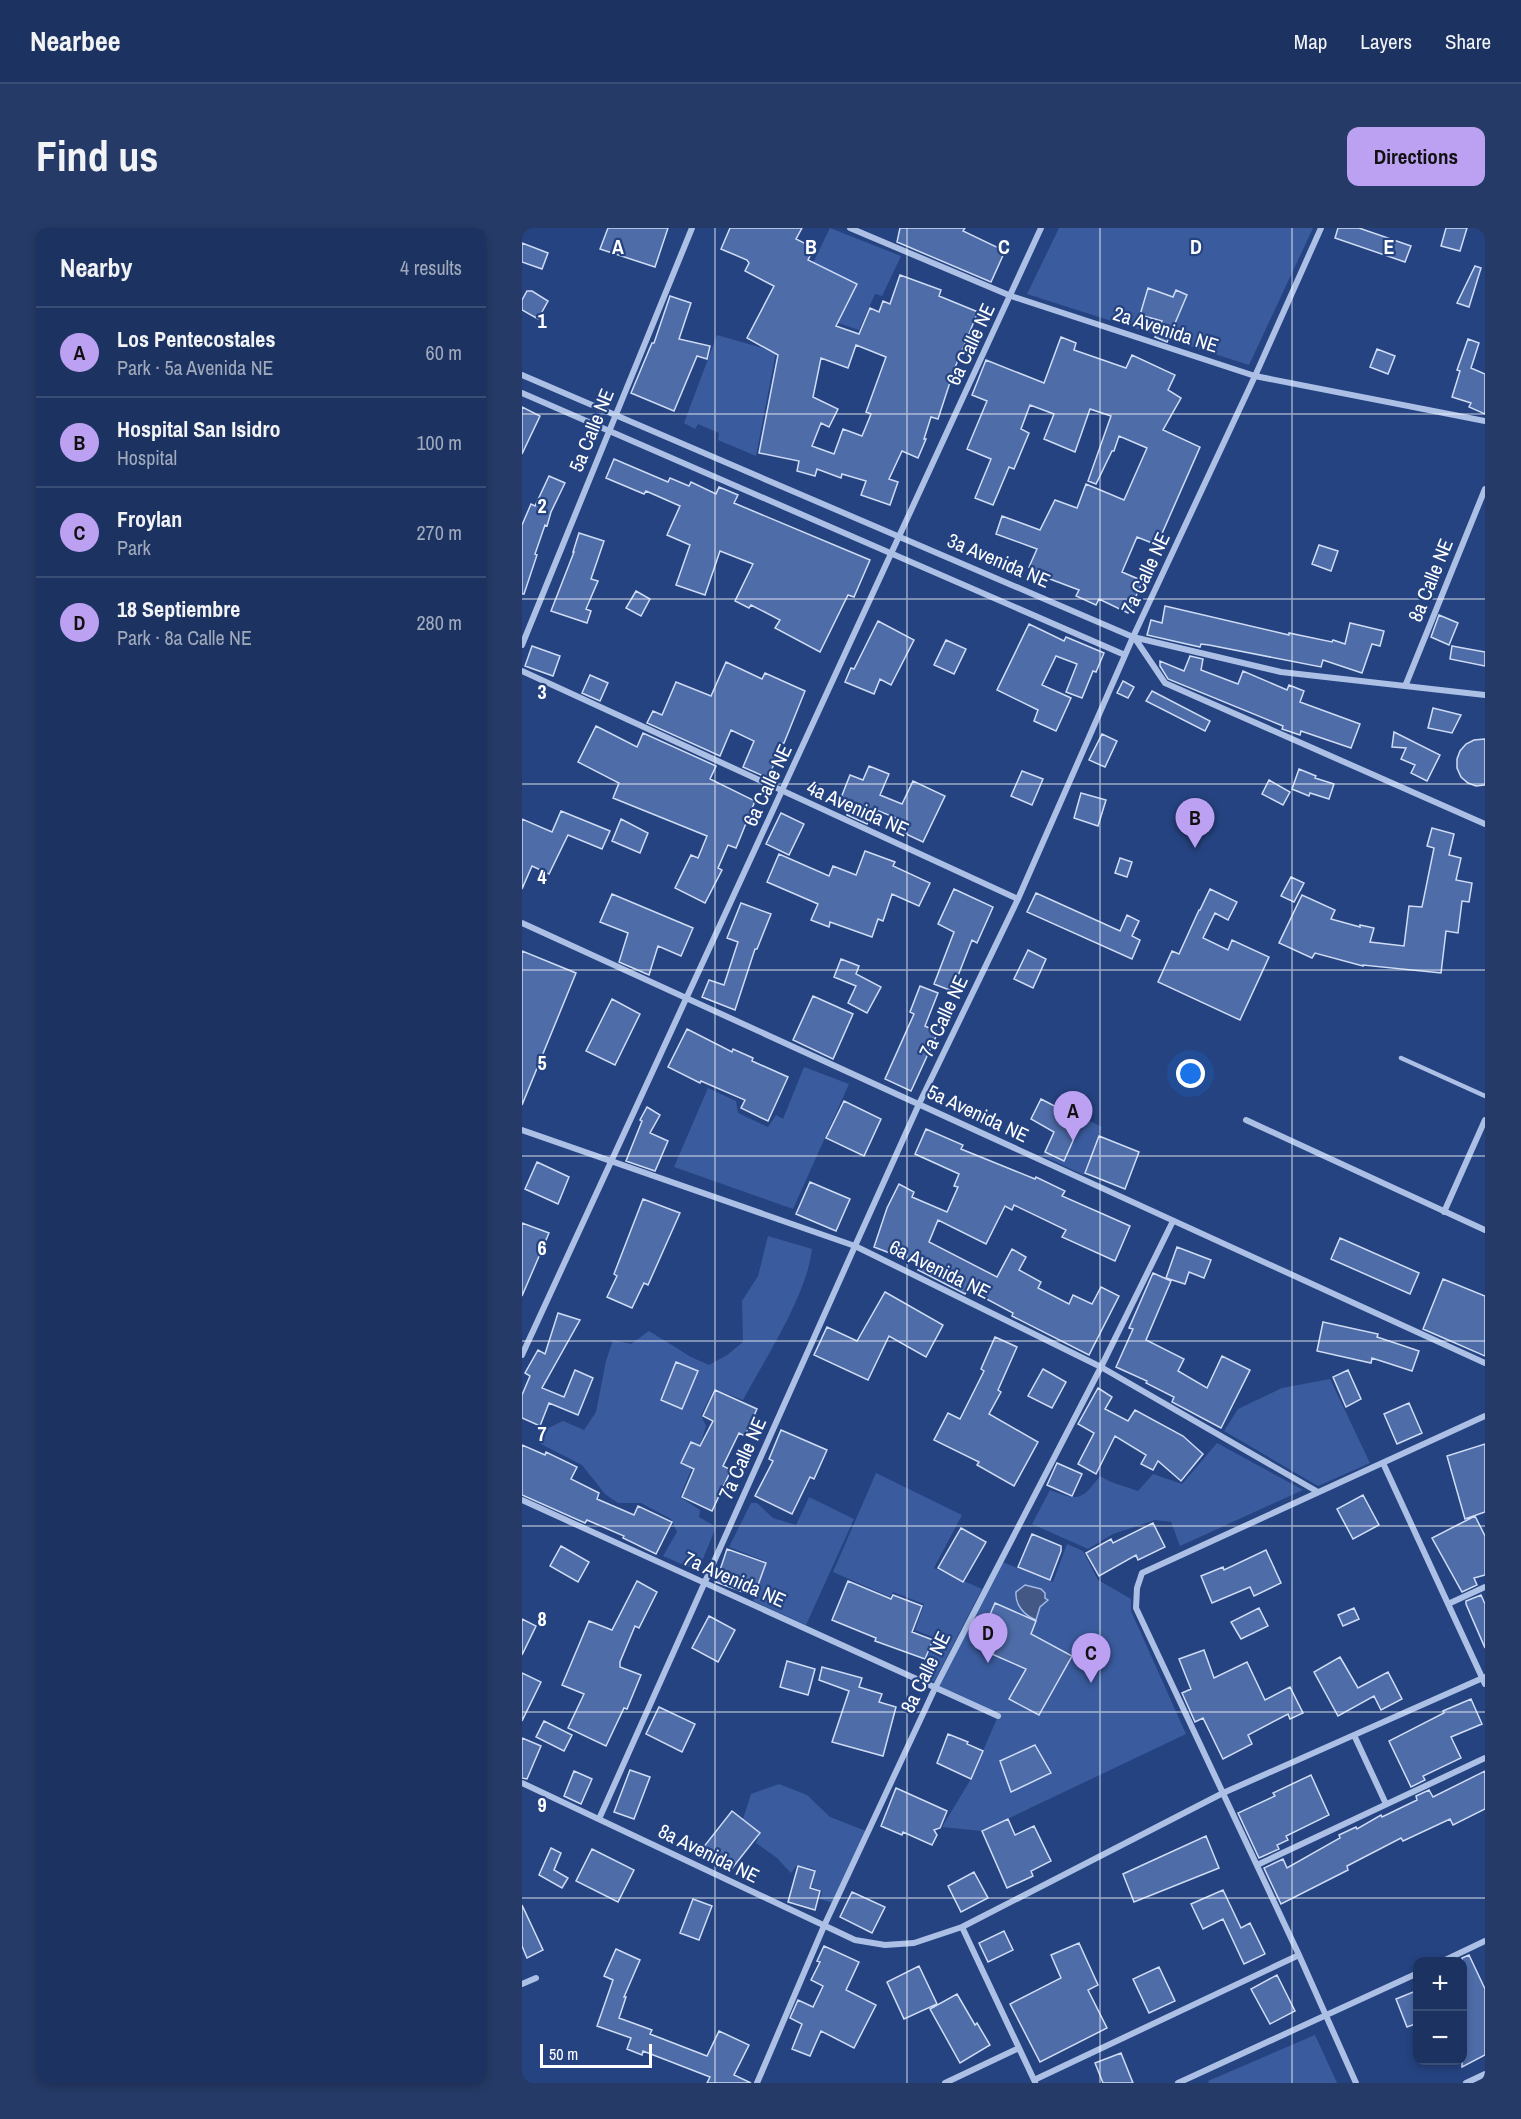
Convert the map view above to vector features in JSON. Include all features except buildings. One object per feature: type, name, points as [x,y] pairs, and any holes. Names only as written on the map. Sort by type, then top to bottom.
[{"type":"street","name":"5a Calle NE","points":[[522,645],[692,228]]},
{"type":"street","name":"2a Avenida NE","points":[[850,228],[1011,296],[1255,376],[1485,421]]},
{"type":"street","name":"6a Calle NE","points":[[522,1355],[1041,228]]},
{"type":"street","name":"7a Calle NE","points":[[599,1819],[919,1104],[1018,898],[1133,637],[1255,376],[1321,228]]},
{"type":"street","name":"3a Avenida NE","points":[[522,375],[900,535],[1133,637],[1281,672],[1406,684],[1485,695]]},
{"type":"street","points":[[522,393],[1125,655]]},
{"type":"street","name":"8a Calle NE","points":[[1406,684],[1485,489]]},
{"type":"street","points":[[1133,637],[1165,683],[1485,824]]},
{"type":"street","name":"4a Avenida NE","points":[[522,671],[782,792],[1018,898]]},
{"type":"street","name":"5a Avenida NE","points":[[522,923],[1485,1363]]},
{"type":"street","points":[[1246,1120],[1485,1230]]},
{"type":"street","points":[[1444,1212],[1485,1120]]},
{"type":"street","name":"6a Avenida NE","points":[[522,1130],[855,1246],[1101,1367],[1318,1492]]},
{"type":"street","name":"8a Calle NE","points":[[757,2083],[824,1926],[936,1686],[1101,1367],[1173,1221]]},
{"type":"street","points":[[1356,2083],[1299,1955],[1136,1608],[1137,1588],[1142,1573],[1485,1416]]},
{"type":"street","points":[[1383,1463],[1484,1680]]},
{"type":"street","name":"7a Avenida NE","points":[[522,1500],[998,1716]]},
{"type":"street","points":[[1448,1604],[1485,1587]]},
{"type":"street","name":"8a Avenida NE","points":[[522,1783],[855,1941],[885,1945],[914,1943],[962,1927],[1223,1793],[1484,1680]]},
{"type":"street","points":[[1354,1735],[1386,1804]]},
{"type":"street","points":[[1257,1865],[1485,1758]]},
{"type":"street","points":[[962,1927],[1034,2082],[1299,1955]]},
{"type":"street","points":[[1451,1957],[1485,1941]]},
{"type":"street","points":[[1178,2083],[1413,1975]]},
{"type":"street","points":[[522,1984],[536,1978]]},
{"type":"street","points":[[945,2083],[1018,2048]]},
{"type":"street","points":[[1466,2083],[1485,2074]]},
{"type":"lane","points":[[1401,1058],[1485,1096]]},
{"type":"shaded area","points":[[830,228],[901,256],[882,296],[875,294],[859,330],[838,323],[848,302],[805,279]]},
{"type":"shaded area","points":[[1059,228],[1313,228],[1249,365],[1027,294]]},
{"type":"shaded area","points":[[717,335],[776,352],[756,456],[718,440],[719,433],[698,424],[695,429],[684,423]]},
{"type":"shaded area","points":[[804,1067],[849,1084],[793,1209],[674,1167],[708,1088],[736,1101],[738,1113],[768,1127],[776,1115],[783,1119]]},
{"type":"shaded area","points":[[1065,1109],[1102,1127],[1084,1175],[1043,1156]]},
{"type":"shaded area","points":[[768,1236],[812,1249],[809,1267],[794,1306],[743,1400],[714,1389],[701,1415],[706,1426],[680,1497],[700,1510],[699,1517],[716,1527],[698,1571],[663,1556],[677,1532],[671,1519],[641,1503],[618,1503],[605,1494],[582,1465],[539,1443],[544,1430],[563,1421],[584,1430],[596,1412],[606,1361],[613,1340],[631,1344],[649,1331],[691,1357],[709,1365],[727,1355],[743,1342],[742,1301],[758,1276]]},
{"type":"shaded area","points":[[1330,1379],[1370,1463],[1318,1486],[1224,1431],[1238,1409],[1282,1388]]},
{"type":"shaded area","points":[[1217,1443],[1303,1490],[1180,1546],[1171,1522],[1155,1520],[1113,1534],[1088,1549],[1032,1524],[1050,1490],[1067,1496],[1079,1496],[1088,1490],[1100,1476],[1138,1491],[1153,1474],[1182,1484]]},
{"type":"shaded area","points":[[876,1473],[962,1515],[934,1568],[982,1589],[934,1682],[920,1674],[936,1638],[915,1630],[924,1604],[893,1592],[890,1597],[833,1572]]},
{"type":"shaded area","points":[[809,1497],[854,1519],[806,1625],[753,1601],[767,1562],[729,1547],[751,1503],[757,1503],[773,1518],[796,1525]]},
{"type":"shaded area","points":[[1067,1544],[1083,1551],[1098,1580],[1131,1599],[1131,1611],[1186,1734],[982,1831],[942,1827],[971,1779],[998,1716],[936,1686],[1000,1561],[1053,1582]]},
{"type":"shaded area","points":[[1025,1585],[1041,1589],[1048,1600],[1040,1607],[1036,1620],[1024,1612],[1017,1601],[1016,1592]]},
{"type":"shaded area","points":[[779,1784],[807,1795],[830,1817],[866,1831],[833,1903],[820,1899],[822,1891],[812,1887],[815,1869],[797,1865],[791,1873],[777,1858],[756,1843],[760,1833],[743,1819],[751,1794]]},
{"type":"shaded area","points":[[1315,2035],[1337,2083],[1209,2083],[1208,2081]]},
{"type":"place","name":"Hospital San Isidro","points":[[1195,848]]},
{"type":"place","name":"Los Pentecostales","points":[[1073,1141]]},
{"type":"place","name":"18 Septiembre","points":[[988,1663]]},
{"type":"place","name":"Froylan","points":[[1091,1683]]}]
